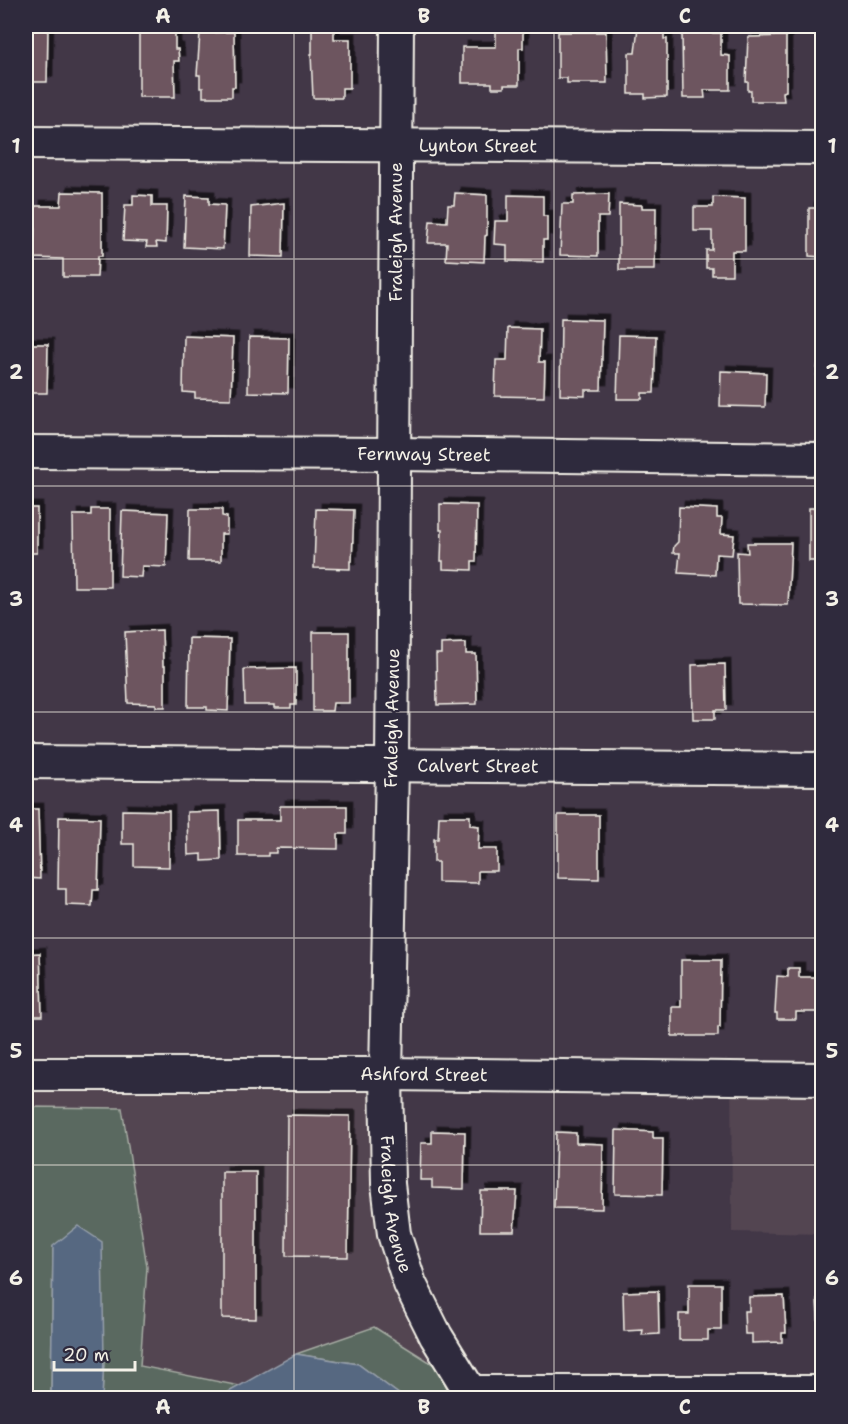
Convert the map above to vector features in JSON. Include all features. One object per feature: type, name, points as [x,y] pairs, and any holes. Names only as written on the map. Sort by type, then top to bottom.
[{"type":"street","name":"Fraleigh Avenue","points":[[397,26],[392,766],[386,1074],[388,1184],[394,1234],[410,1284],[436,1336],[473,1395]]},
{"type":"street","name":"Lynton Street","points":[[26,143],[822,148]]},
{"type":"street","name":"Fernway Street","points":[[26,452],[822,459]]},
{"type":"street","name":"Calvert Street","points":[[26,762],[822,769]]},
{"type":"street","name":"Ashford Street","points":[[26,1074],[386,1074],[822,1079]]},
{"type":"street","points":[[473,1395],[822,1392]]},
{"type":"shaded area","points":[[731,1064],[822,1065],[822,1234],[732,1232]]},
{"type":"shaded area","points":[[26,1080],[368,1086],[386,1271],[436,1366],[374,1327],[296,1354],[240,1386],[140,1366],[147,1267],[122,1108],[26,1107]]},
{"type":"green space","points":[[26,1107],[122,1108],[147,1267],[140,1366],[240,1386],[218,1398],[102,1398],[104,1359],[53,1246],[51,1398],[26,1398]]},
{"type":"green space","points":[[374,1327],[436,1366],[452,1398],[404,1398],[358,1364],[296,1354]]},
{"type":"water","points":[[78,1226],[102,1242],[104,1359],[102,1398],[51,1398],[53,1246]]},
{"type":"water","points":[[296,1354],[358,1364],[404,1398],[218,1398]]},
{"type":"building","points":[[496,26],[523,26],[523,48],[519,48],[519,85],[492,88],[492,83],[462,83],[462,47],[496,47]]},
{"type":"building","points":[[139,27],[175,27],[175,49],[178,49],[179,61],[174,61],[175,97],[139,97]]},
{"type":"building","points":[[638,27],[664,28],[664,39],[667,39],[667,97],[645,98],[645,94],[629,94],[629,53],[635,53]]},
{"type":"building","points":[[26,28],[48,28],[47,82],[26,80]]},
{"type":"building","points":[[312,29],[334,29],[334,39],[350,39],[350,88],[342,88],[342,98],[313,98]]},
{"type":"building","points":[[234,32],[235,87],[232,87],[232,97],[203,97],[200,75],[197,75],[200,33]]},
{"type":"building","points":[[558,32],[606,32],[607,83],[567,83],[567,78],[558,78]]},
{"type":"building","points":[[682,33],[721,33],[721,55],[730,56],[730,90],[704,90],[705,98],[683,98]]},
{"type":"building","points":[[786,36],[784,101],[751,101],[751,91],[748,91],[748,82],[746,82],[748,37]]},
{"type":"building","points":[[62,192],[102,193],[102,256],[98,256],[97,277],[63,277],[63,259],[34,258],[35,206],[61,206]]},
{"type":"building","points":[[455,193],[487,195],[484,262],[446,260],[447,243],[428,243],[430,221],[447,222],[448,205],[454,205]]},
{"type":"building","points":[[609,194],[608,217],[598,217],[598,256],[560,255],[562,204],[573,204],[573,195]]},
{"type":"building","points":[[133,195],[152,196],[152,206],[167,206],[166,243],[156,242],[157,247],[146,247],[147,242],[123,241],[125,205],[133,205]]},
{"type":"building","points":[[508,195],[543,196],[543,216],[547,216],[547,240],[543,240],[543,262],[507,261],[507,245],[494,244],[495,221],[508,221]]},
{"type":"building","points":[[186,196],[209,197],[209,204],[225,205],[223,249],[184,247]]},
{"type":"building","points":[[713,197],[745,198],[745,251],[732,251],[732,275],[712,275],[712,268],[706,268],[706,250],[712,250],[712,231],[694,231],[694,207],[713,207]]},
{"type":"building","points":[[284,203],[283,257],[250,256],[251,207]]},
{"type":"building","points":[[619,204],[656,208],[655,270],[619,270]]},
{"type":"building","points":[[809,208],[822,208],[822,257],[809,256]]},
{"type":"building","points":[[561,319],[603,320],[601,390],[585,390],[585,396],[560,395]]},
{"type":"building","points":[[508,328],[540,329],[539,362],[545,362],[544,397],[495,396],[496,360],[507,360]]},
{"type":"building","points":[[619,335],[656,336],[654,393],[642,393],[642,399],[617,399]]},
{"type":"building","points":[[184,336],[233,338],[231,399],[195,398],[195,393],[183,392]]},
{"type":"building","points":[[249,337],[289,338],[288,393],[248,392]]},
{"type":"building","points":[[26,344],[48,344],[47,393],[26,393]]},
{"type":"building","points":[[818,361],[822,362],[822,407],[820,407],[820,400],[814,400]]},
{"type":"building","points":[[721,371],[766,373],[765,407],[720,406]]},
{"type":"building","points":[[440,504],[477,505],[476,561],[472,561],[472,570],[443,569]]},
{"type":"building","points":[[679,507],[717,509],[717,518],[722,518],[721,534],[734,535],[732,555],[716,554],[715,575],[678,573],[680,553],[673,553],[674,546],[678,542]]},
{"type":"building","points":[[26,508],[37,508],[37,553],[26,553]]},
{"type":"building","points":[[809,508],[822,508],[822,561],[809,561]]},
{"type":"building","points":[[91,509],[110,509],[110,587],[74,587],[73,515],[91,515]]},
{"type":"building","points":[[190,509],[222,509],[222,516],[227,517],[227,534],[221,534],[221,561],[189,561]]},
{"type":"building","points":[[316,509],[354,510],[350,569],[314,568]]},
{"type":"building","points":[[122,511],[168,513],[166,567],[142,566],[141,577],[120,576]]},
{"type":"building","points":[[747,543],[791,543],[788,605],[738,604],[737,552],[748,553]]},
{"type":"building","points":[[162,630],[165,707],[156,707],[156,704],[128,703],[125,632]]},
{"type":"building","points":[[313,632],[349,632],[349,703],[333,703],[332,711],[313,711]]},
{"type":"building","points":[[189,638],[230,639],[228,711],[207,710],[207,707],[188,707]]},
{"type":"building","points":[[466,643],[466,654],[476,654],[477,704],[437,705],[436,654],[441,654],[441,644]]},
{"type":"building","points":[[725,664],[726,710],[715,710],[715,719],[693,719],[692,665]]},
{"type":"building","points":[[296,668],[296,705],[291,705],[291,708],[275,708],[275,705],[245,705],[244,669]]},
{"type":"building","points":[[280,806],[347,806],[347,834],[338,834],[338,849],[276,848],[276,853],[268,853],[268,856],[238,856],[238,820],[280,820]]},
{"type":"building","points":[[26,809],[38,809],[40,879],[26,878]]},
{"type":"building","points":[[122,810],[169,811],[169,867],[134,866],[134,844],[122,844]]},
{"type":"building","points":[[220,811],[221,860],[202,861],[202,854],[188,855],[187,812]]},
{"type":"building","points":[[558,815],[599,815],[599,879],[558,878]]},
{"type":"building","points":[[439,816],[470,816],[470,825],[479,826],[478,849],[497,849],[497,871],[478,871],[478,883],[438,882],[438,862],[434,862],[434,839],[438,839]]},
{"type":"building","points":[[59,817],[100,818],[98,890],[93,890],[92,906],[66,905],[66,889],[58,889]]},
{"type":"building","points":[[40,953],[42,1016],[26,1016],[26,954]]},
{"type":"building","points":[[681,960],[721,960],[718,1036],[672,1036],[672,1007],[681,1007]]},
{"type":"building","points":[[788,968],[799,968],[799,977],[822,977],[822,1012],[796,1012],[796,1019],[777,1019],[777,1013],[775,1013],[777,976],[788,977]]},
{"type":"building","points":[[287,1115],[350,1116],[348,1257],[286,1256]]},
{"type":"building","points":[[616,1130],[653,1132],[653,1138],[663,1138],[662,1195],[615,1194]]},
{"type":"building","points":[[432,1131],[465,1132],[464,1189],[432,1188],[432,1180],[420,1180],[421,1143],[432,1143]]},
{"type":"building","points":[[556,1132],[576,1133],[576,1143],[603,1144],[602,1209],[554,1208]]},
{"type":"building","points":[[222,1172],[256,1172],[256,1319],[222,1318]]},
{"type":"building","points":[[481,1191],[517,1191],[514,1231],[480,1231]]},
{"type":"building","points":[[689,1284],[721,1284],[721,1330],[708,1330],[708,1340],[679,1340],[679,1314],[689,1314]]},
{"type":"building","points":[[658,1291],[659,1334],[642,1335],[643,1330],[624,1331],[623,1292]]},
{"type":"building","points":[[784,1296],[786,1333],[782,1333],[782,1342],[752,1343],[752,1334],[745,1334],[744,1311],[749,1311],[749,1297]]},
{"type":"building","points":[[817,1299],[822,1299],[822,1336],[819,1336]]}]
